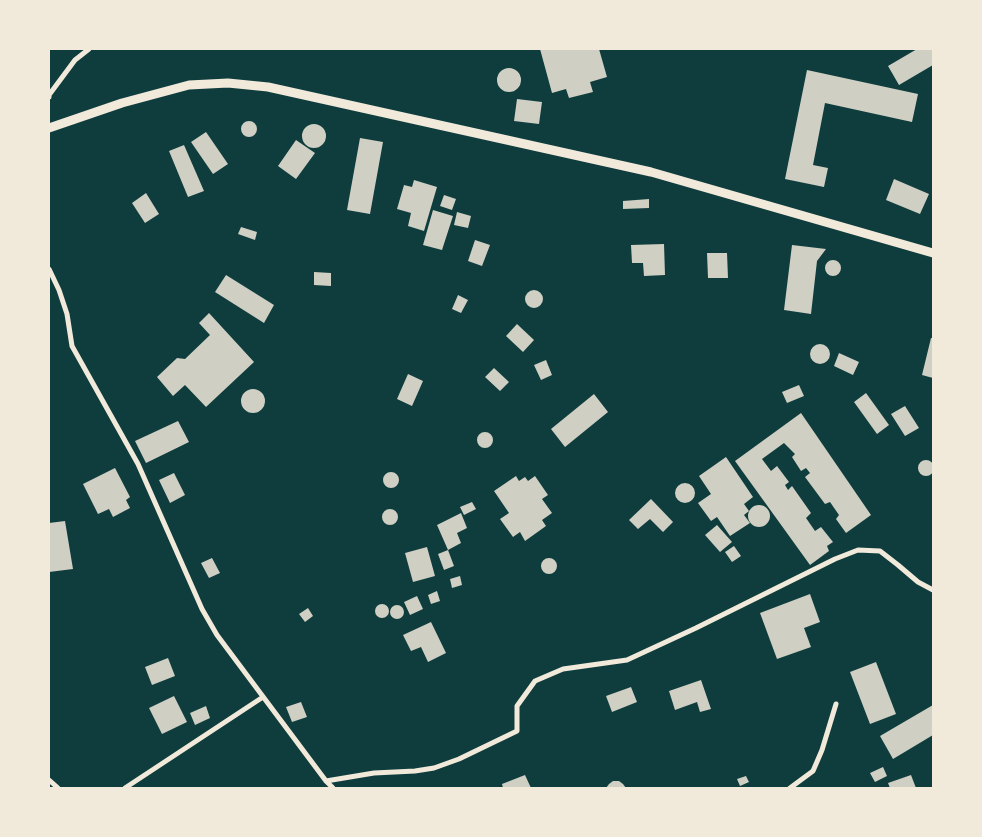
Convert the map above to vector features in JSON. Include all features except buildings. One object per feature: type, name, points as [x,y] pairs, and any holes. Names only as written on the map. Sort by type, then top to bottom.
[{"type":"street","points":[[49,97],[75,60],[88,49]]},
{"type":"street","points":[[49,128],[122,103],[190,85],[228,83],[268,87],[651,172],[933,254]]},
{"type":"street","points":[[49,268],[67,314],[72,346],[138,464],[202,609],[217,635],[333,788]]},
{"type":"street","points":[[326,781],[374,773],[415,771],[434,768],[459,760],[517,731],[517,706],[535,681],[563,669],[627,660],[835,559],[858,550],[880,551],[918,582],[933,590]]},
{"type":"street","points":[[125,788],[263,697]]},
{"type":"street","points":[[790,788],[812,771],[822,750],[836,704]]},
{"type":"street","points":[[49,780],[58,788]]}]
